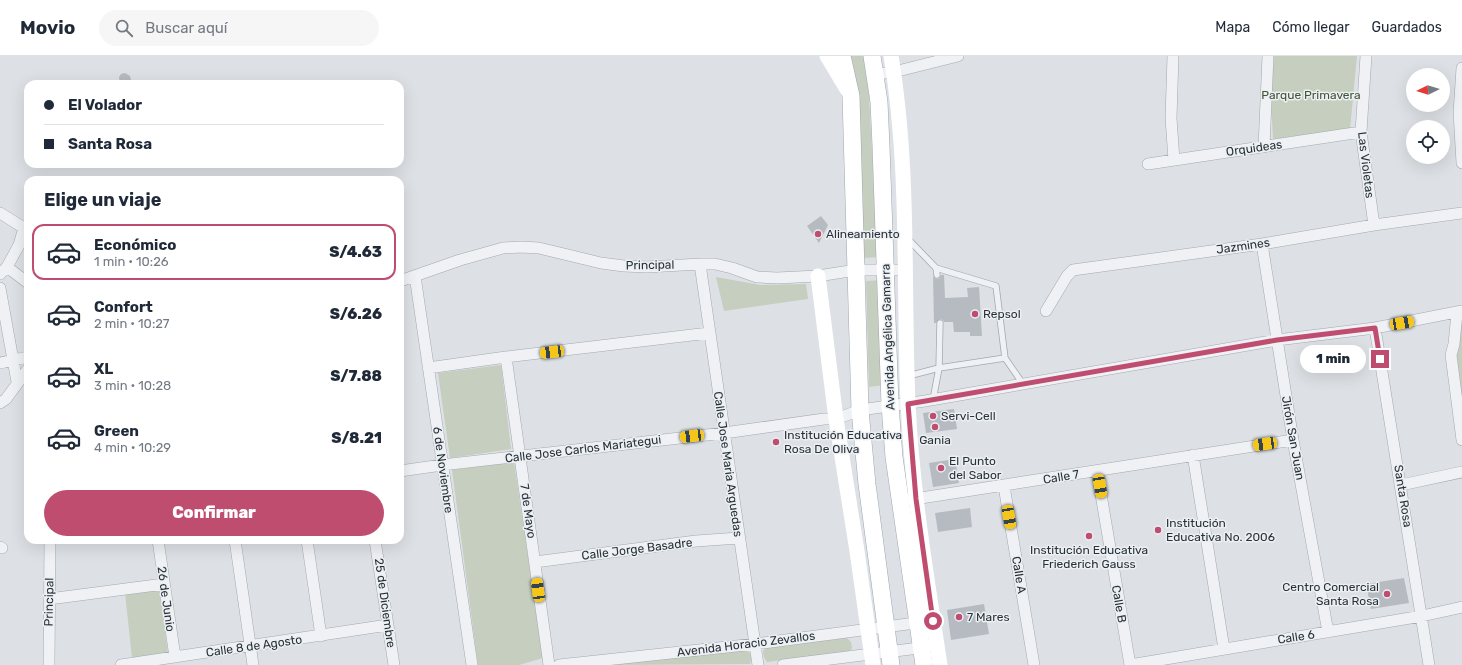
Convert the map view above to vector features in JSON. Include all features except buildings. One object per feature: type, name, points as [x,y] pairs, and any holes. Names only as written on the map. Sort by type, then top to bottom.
[{"type":"main road","points":[[827,56],[851,96]]},
{"type":"main road","points":[[842,56],[851,96],[860,410],[867,484],[891,658]]},
{"type":"main road","name":"Avenida Angélica Gamarra","points":[[872,56],[876,74],[881,139],[890,405],[894,457],[908,500]]},
{"type":"main road","name":"Avenida Angélica Gamarra","points":[[891,56],[902,142],[908,376],[908,500],[929,646],[924,665]]},
{"type":"main road","points":[[818,276],[836,419],[857,551],[872,660]]},
{"type":"main road","name":"Avenida Angélica Gamarra","points":[[929,646],[940,665]]},
{"type":"street","points":[[876,74],[894,72],[958,56]]},
{"type":"street","points":[[1173,56],[1171,118],[1174,160]]},
{"type":"street","points":[[1264,147],[1268,56]]},
{"type":"street","name":"Las Violetas","points":[[1366,56],[1361,132],[1374,225]]},
{"type":"street","points":[[1462,68],[1460,112],[1462,162]]},
{"type":"street","name":"Orquideas","points":[[1148,164],[1361,132]]},
{"type":"street","points":[[0,213],[24,228],[19,245],[4,271],[24,281]]},
{"type":"street","name":"Jazmines","points":[[1046,311],[1067,276],[1073,270],[1262,244],[1374,225],[1462,213]]},
{"type":"street","name":"Jirón San Juan","points":[[1262,244],[1293,440],[1328,632]]},
{"type":"street","name":"Principal","points":[[404,280],[466,258],[503,248],[521,247],[539,248],[601,263],[624,266],[647,267],[715,264],[732,268],[757,277],[777,278],[818,276],[856,270],[906,270]]},
{"type":"street","name":"Calle Jose Maria Arguedas","points":[[700,264],[758,665]]},
{"type":"street","name":"6 de Noviembre","points":[[415,276],[472,665]]},
{"type":"street","points":[[0,288],[17,382]]},
{"type":"street","points":[[1460,312],[1451,355],[1460,408],[1462,440]]},
{"type":"street","name":"Calle Jose Carlos Mariategui","points":[[404,470],[724,433],[824,419],[836,419],[860,410],[933,400],[1277,340],[1375,328],[1460,312]]},
{"type":"street","name":"Santa Rosa","points":[[1375,328],[1429,665]]},
{"type":"street","points":[[428,368],[506,357],[709,333]]},
{"type":"street","name":"7 de Mayo","points":[[506,357],[549,665]]},
{"type":"street","points":[[0,364],[24,358]]},
{"type":"street","points":[[0,403],[6,398],[24,374]]},
{"type":"street","name":"Calle 7","points":[[908,500],[1293,440]]},
{"type":"street","points":[[1193,455],[1224,649]]},
{"type":"street","name":"Calle B","points":[[1097,471],[1130,665]]},
{"type":"street","points":[[1401,485],[1462,472]]},
{"type":"street","name":"Calle A","points":[[1004,486],[1034,665]]},
{"type":"street","name":"Calle Jorge Basadre","points":[[535,562],[696,541],[739,538]]},
{"type":"street","name":"Principal","points":[[49,665],[50,544]]},
{"type":"street","name":"26 de Junio","points":[[159,544],[175,658]]},
{"type":"street","points":[[236,544],[253,665]]},
{"type":"street","points":[[308,544],[321,636]]},
{"type":"street","name":"25 de Diciembre","points":[[376,544],[394,665]]},
{"type":"street","points":[[49,598],[164,584]]},
{"type":"street","name":"Calle 6","points":[[1130,665],[1422,616],[1462,607]]},
{"type":"street","name":"Avenida Horacio Zevallos","points":[[559,665],[755,644],[926,622]]},
{"type":"street","name":"Calle 8 de Agosto","points":[[121,665],[388,625]]},
{"type":"street","points":[[783,665],[891,658],[929,646]]},
{"type":"lane","points":[[904,235],[936,268],[996,286],[1005,358],[1023,384]]},
{"type":"lane","points":[[936,268],[936,275]]},
{"type":"lane","points":[[933,400],[938,368],[940,323]]},
{"type":"lane","points":[[908,376],[938,368],[1005,358]]},
{"type":"green space","points":[[849,56],[865,56],[868,79],[878,257],[864,258]]},
{"type":"green space","name":"Parque Primavera","points":[[1274,56],[1357,56],[1350,129],[1273,139],[1271,101]]},
{"type":"green space","points":[[716,277],[760,285],[806,284],[808,299],[724,311]]},
{"type":"green space","points":[[882,280],[885,385],[869,387],[866,281]]},
{"type":"green space","points":[[1462,316],[1462,400],[1454,367]]},
{"type":"green space","points":[[501,365],[511,449],[450,458],[438,373]]},
{"type":"green space","points":[[514,462],[543,658],[519,665],[478,665],[452,470]]},
{"type":"green space","points":[[159,589],[168,654],[132,658],[125,593]]},
{"type":"green space","points":[[847,638],[851,642],[852,648],[849,652],[767,662],[764,657],[763,651],[767,647]]},
{"type":"green space","points":[[747,649],[751,656],[750,664],[606,665]]},
{"type":"place","name":"Alineamiento","points":[[818,234]]},
{"type":"place","name":"Repsol","points":[[975,314]]},
{"type":"place","name":"Servi-Cell","points":[[933,416]]},
{"type":"place","name":"Gania","points":[[935,427]]},
{"type":"place","name":"Institución Educativa Rosa De Oliva","points":[[776,442]]},
{"type":"place","name":"El Punto del Sabor","points":[[941,468]]},
{"type":"place","name":"Institución Educativa No. 2006","points":[[1158,530]]},
{"type":"place","name":"Institución Educativa Friederich Gauss","points":[[1089,536]]},
{"type":"place","name":"Centro Comercial Santa Rosa","points":[[1387,594]]},
{"type":"place","name":"7 Mares","points":[[959,617]]},
{"type":"route","points":[[933,621],[916,499],[908,404],[1277,340],[1375,328],[1380,359]]}]
